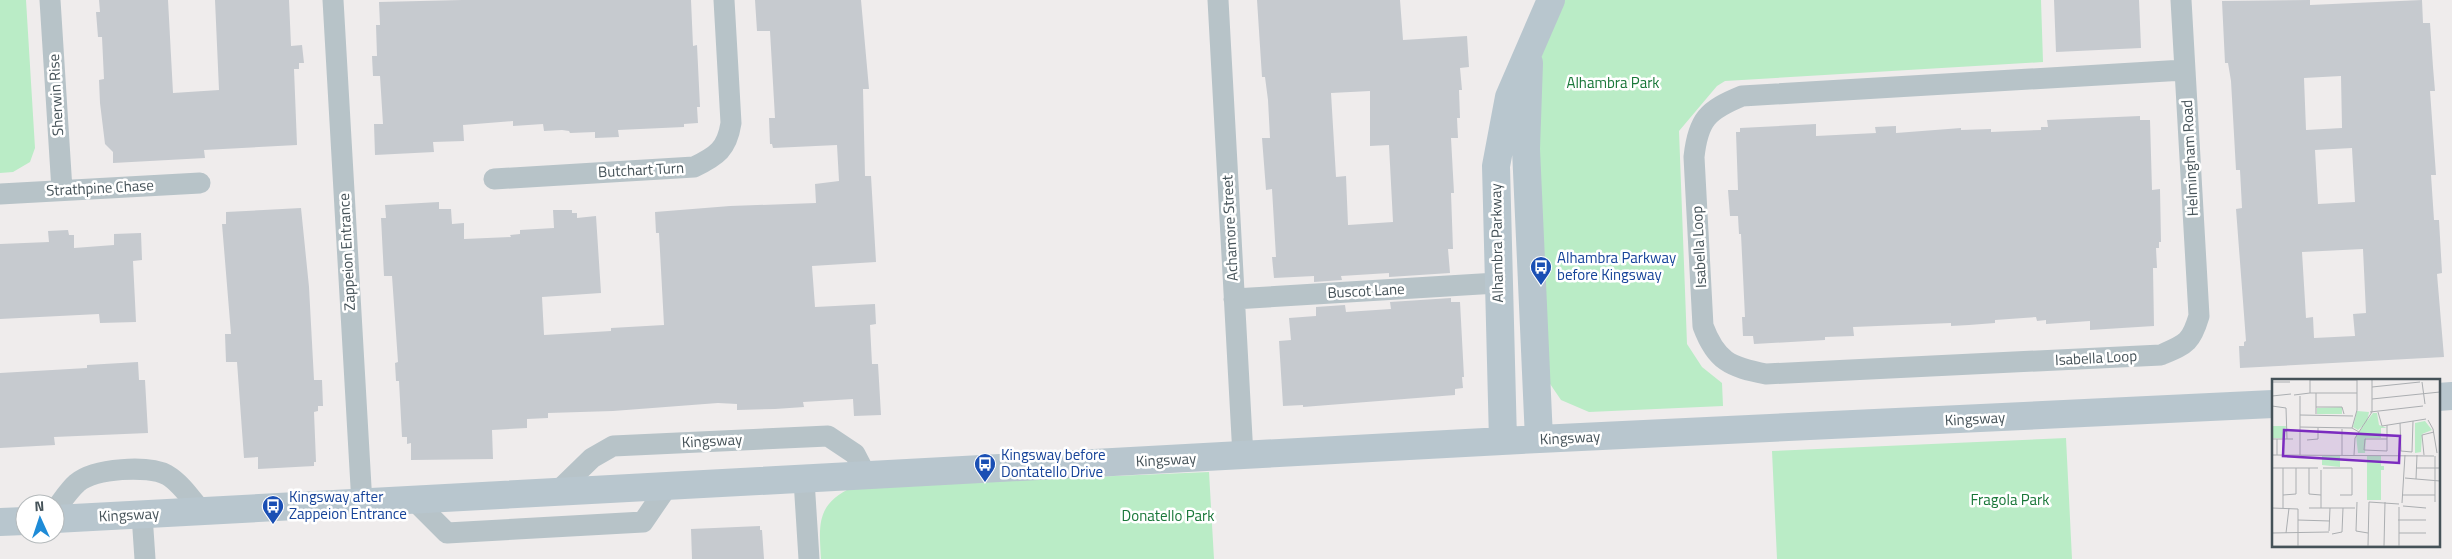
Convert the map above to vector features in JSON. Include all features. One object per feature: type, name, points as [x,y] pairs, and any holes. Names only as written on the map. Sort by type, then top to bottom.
[{"type":"street","name":"Sherwin Rise","points":[[50,0],[62,190]]},
{"type":"street","name":"Zappeion Entrance","points":[[333,0],[362,504]]},
{"type":"street","name":"Butchart Turn","points":[[494,179],[694,167],[720,152],[728,138],[731,123],[724,0]]},
{"type":"street","name":"Achamore Street","points":[[1218,0],[1243,456]]},
{"type":"street","name":"Alhambra Parkway","points":[[1504,441],[1496,166],[1508,97],[1551,0]]},
{"type":"street","name":"Helmingham Road","points":[[2181,0],[2199,316]]},
{"type":"street","name":"Alhambra Parkway","points":[[1529,49],[1526,149],[1539,439]]},
{"type":"street","name":"Isabella Loop","points":[[2184,70],[1742,96],[1722,104],[1706,117],[1696,134],[1694,157],[1703,326],[1710,343],[1721,359],[1740,369],[1766,374],[2161,355],[2180,347],[2193,336],[2199,316]]},
{"type":"street","name":"Strathpine Chase","points":[[0,194],[200,183]]},
{"type":"street","name":"Buscot Lane","points":[[1234,299],[1498,283]]},
{"type":"street","name":"Kingsway","points":[[65,519],[867,477],[1539,439],[2272,404]]},
{"type":"street","name":"Kingsway","points":[[556,493],[592,458],[613,446],[828,436],[855,454],[867,477]]},
{"type":"street","points":[[65,498],[77,483],[90,476],[104,472],[151,470],[168,476],[178,484],[202,512]]},
{"type":"street","points":[[804,480],[809,559]]},
{"type":"street","points":[[415,501],[447,533],[643,522],[667,487]]},
{"type":"street","points":[[142,515],[145,559]]},
{"type":"green space","points":[[0,0],[26,0],[35,148],[30,162],[13,172],[0,173]]},
{"type":"green space","name":"Alhambra Park","points":[[1551,0],[2041,0],[2043,62],[1725,81],[1717,86],[1679,131],[1687,344],[1702,367],[1722,383],[1723,406],[1589,412],[1561,400],[1544,375],[1529,49]]},
{"type":"green space","name":"Fragola Park","points":[[2066,438],[2072,559],[1777,559],[1772,451]]},
{"type":"green space","name":"Donatello Park","points":[[1209,472],[1214,559],[821,559],[820,525],[822,516],[832,500],[853,487]]},
{"type":"building","points":[[99,0],[168,0],[173,93],[219,90],[215,0],[289,0],[291,46],[302,45],[304,63],[299,63],[299,69],[294,69],[297,145],[204,150],[205,158],[113,163],[113,152],[105,144],[100,103],[99,80],[104,79],[102,37],[98,37],[96,12],[100,12]]},
{"type":"building","points":[[691,0],[693,46],[697,45],[700,107],[697,107],[698,123],[684,124],[684,127],[618,130],[619,137],[595,138],[595,132],[544,131],[543,124],[513,126],[513,121],[463,125],[464,141],[433,142],[434,152],[375,155],[374,124],[383,124],[380,76],[373,76],[372,56],[377,56],[376,25],[380,25],[379,2]]},
{"type":"building","points":[[755,0],[861,0],[869,89],[863,89],[865,176],[871,176],[876,262],[812,266],[815,307],[875,304],[876,324],[870,325],[872,364],[878,364],[881,415],[854,416],[853,399],[803,402],[804,407],[775,409],[737,410],[737,404],[718,403],[613,411],[548,413],[548,418],[527,419],[527,428],[492,430],[493,459],[411,460],[411,443],[407,444],[407,437],[402,437],[399,381],[396,381],[395,363],[398,362],[392,276],[384,276],[381,218],[386,218],[385,205],[439,202],[439,209],[451,209],[452,224],[464,223],[464,239],[511,237],[510,235],[520,234],[520,230],[554,228],[553,210],[572,210],[572,213],[577,213],[577,218],[596,216],[601,293],[542,297],[544,335],[611,331],[611,328],[664,325],[659,233],[656,233],[655,212],[730,206],[816,203],[815,184],[839,181],[837,145],[773,148],[772,144],[770,144],[769,118],[775,118],[770,31],[757,31]]},
{"type":"building","points":[[1257,0],[1400,0],[1403,40],[1467,36],[1469,67],[1460,68],[1462,90],[1459,90],[1460,118],[1457,118],[1458,138],[1451,138],[1454,193],[1451,193],[1453,249],[1448,249],[1450,273],[1389,277],[1389,273],[1341,276],[1342,280],[1314,282],[1314,276],[1274,278],[1272,257],[1276,257],[1272,189],[1266,190],[1262,138],[1270,138],[1268,100],[1265,77],[1262,77]],"holes":[[[1370,91],[1370,146],[1389,145],[1393,222],[1348,225],[1346,176],[1336,177],[1331,93]]]},
{"type":"building","points":[[2054,0],[2139,0],[2141,48],[2056,52]]},
{"type":"building","points":[[2310,0],[2310,5],[2422,0],[2423,23],[2430,23],[2435,91],[2430,91],[2436,175],[2431,175],[2434,220],[2439,220],[2442,273],[2437,274],[2444,357],[2240,368],[2239,346],[2244,346],[2246,341],[2236,209],[2242,208],[2240,170],[2236,170],[2231,81],[2228,63],[2225,63],[2222,1]],"holes":[[[2341,76],[2342,128],[2306,130],[2304,78]],[[2352,148],[2355,202],[2318,204],[2315,150]],[[2363,249],[2366,313],[2353,314],[2355,336],[2314,338],[2313,317],[2306,318],[2302,252]]]},
{"type":"building","points":[[2140,116],[2140,120],[2150,120],[2152,190],[2160,189],[2161,242],[2159,242],[2159,248],[2156,248],[2157,268],[2153,268],[2154,326],[2090,330],[2090,321],[2046,324],[2046,320],[2037,321],[2036,317],[1995,320],[1995,323],[1951,326],[1951,323],[1853,327],[1854,336],[1825,337],[1825,340],[1754,344],[1753,336],[1743,336],[1742,317],[1745,317],[1741,234],[1739,234],[1738,216],[1730,216],[1728,190],[1738,190],[1736,132],[1740,132],[1740,128],[1816,124],[1816,136],[1876,133],[1875,127],[1896,126],[1896,133],[1961,128],[1961,130],[1991,129],[1991,132],[2041,130],[2041,127],[2048,127],[2047,120]]},
{"type":"building","points":[[301,208],[309,287],[314,380],[322,380],[323,406],[318,406],[318,411],[314,412],[316,462],[314,462],[314,466],[258,469],[258,457],[244,458],[237,362],[226,362],[225,334],[231,334],[222,224],[226,224],[226,212]]},
{"type":"building","points":[[68,230],[69,235],[74,235],[74,248],[114,245],[114,234],[141,233],[142,260],[133,261],[136,322],[100,323],[99,314],[0,319],[0,244],[49,242],[48,231]]},
{"type":"building","points":[[1451,298],[1451,302],[1460,302],[1464,377],[1462,377],[1463,388],[1455,389],[1455,395],[1303,407],[1303,405],[1283,406],[1279,341],[1291,340],[1289,318],[1316,316],[1316,307],[1345,305],[1346,312],[1391,309],[1390,302]]},
{"type":"building","points":[[138,362],[139,380],[145,380],[148,433],[54,437],[55,445],[0,448],[0,373],[87,368],[87,365]]},
{"type":"building","points":[[760,526],[760,530],[762,530],[764,559],[692,559],[691,529]]},
{"type":"place","name":"Alhambra Parkway before Kingsway","points":[[1541,286]]},
{"type":"place","name":"Kingsway before Dontatello Drive","points":[[985,483]]},
{"type":"place","name":"Kingsway after Zappeion Entrance","points":[[273,525]]}]
